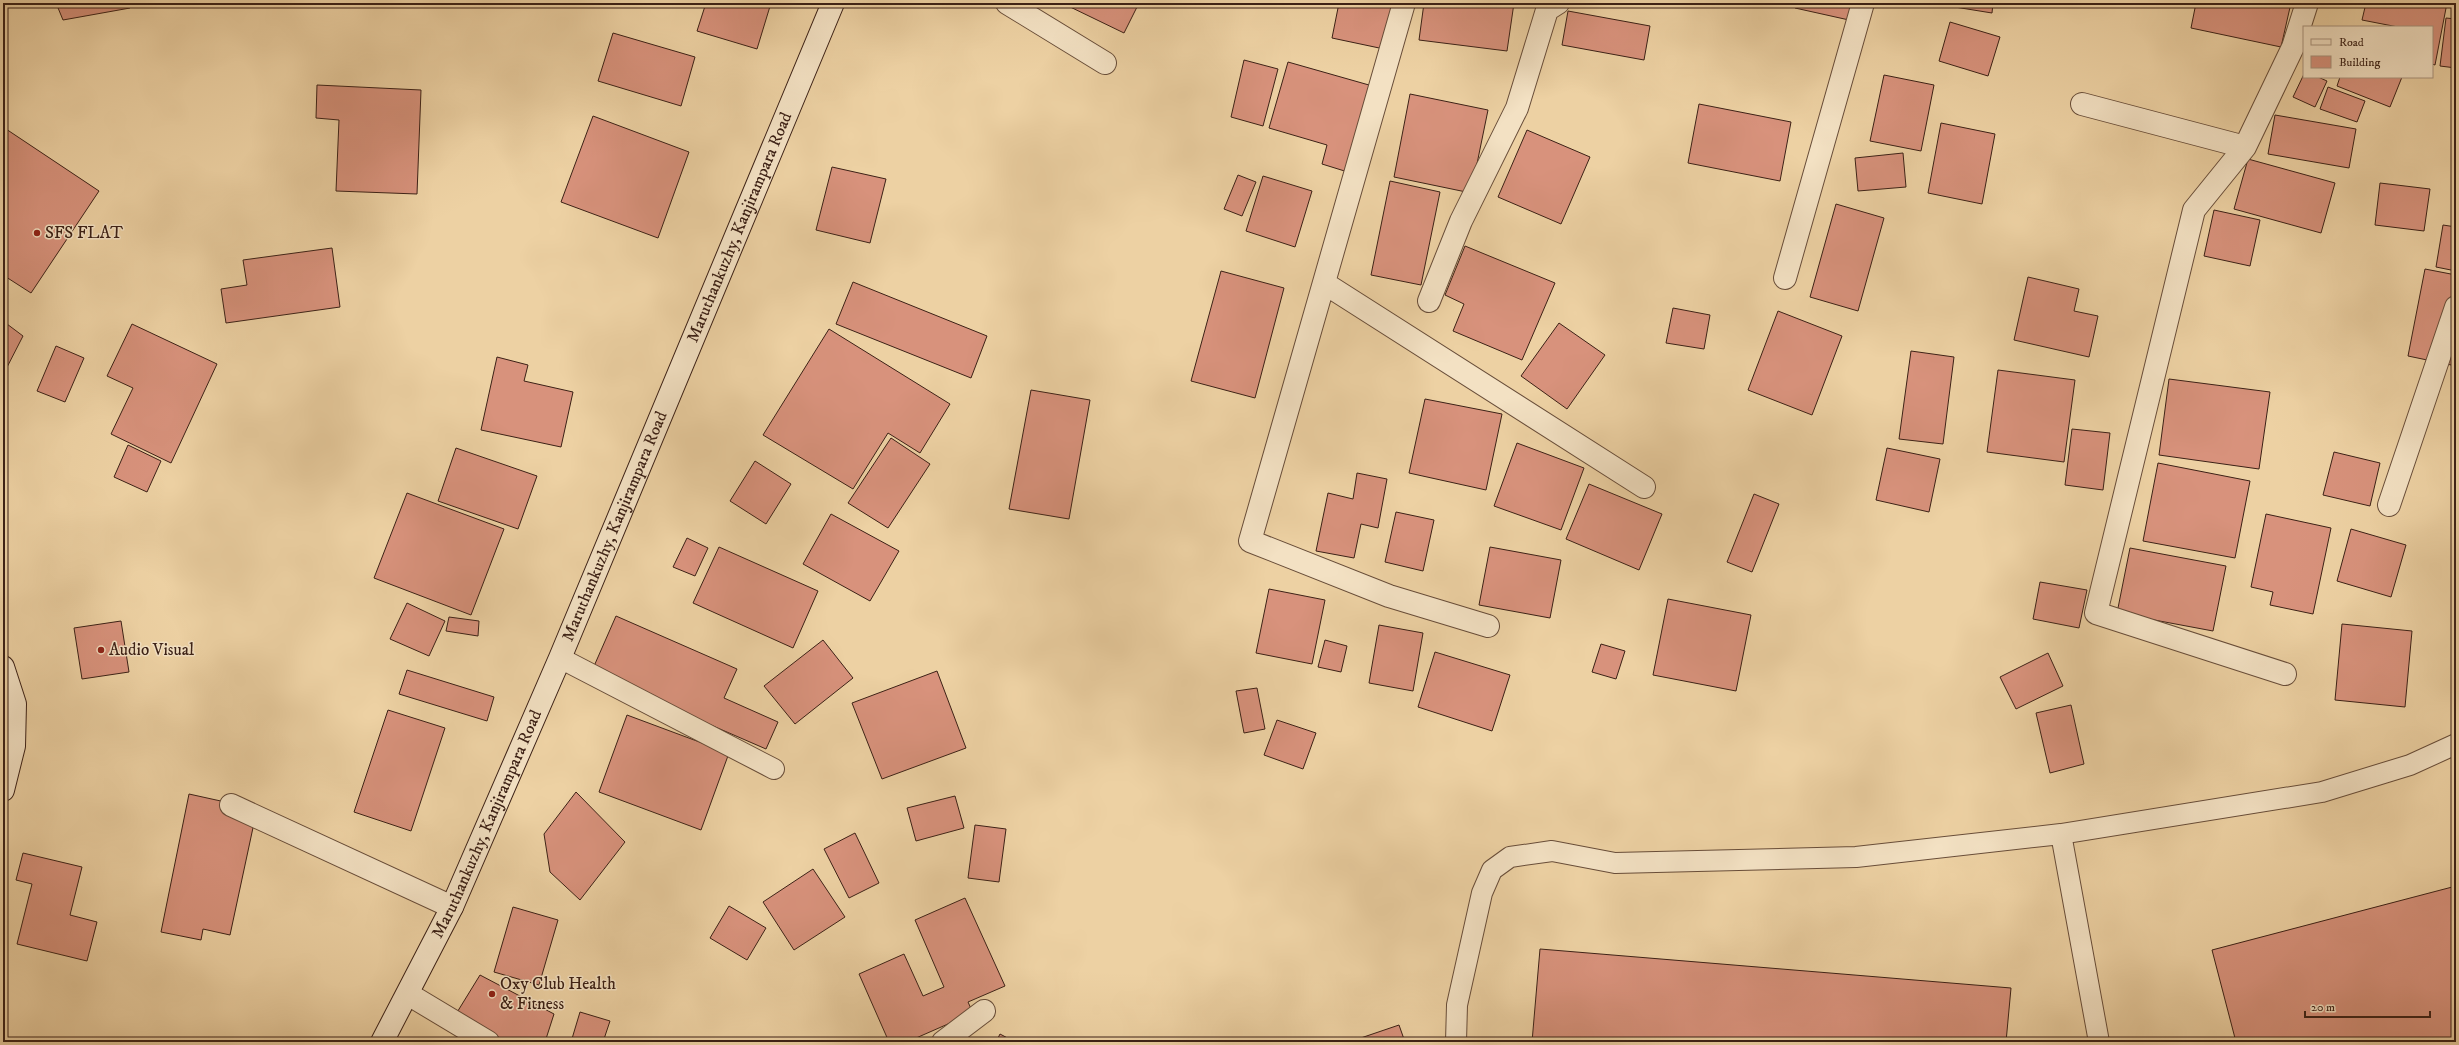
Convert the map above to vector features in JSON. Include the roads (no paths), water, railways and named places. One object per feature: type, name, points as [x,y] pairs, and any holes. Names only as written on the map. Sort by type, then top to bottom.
[{"type":"street","name":"Maruthankuzhy, Kanjirampara Road","points":[[382,1042],[452,907],[560,658],[833,3]]},
{"type":"street","points":[[1007,3],[1105,63]]},
{"type":"street","points":[[1404,3],[1250,541],[1389,596],[1488,626]]},
{"type":"street","points":[[1429,301],[1461,221],[1517,108],[1547,10],[1558,3]]},
{"type":"street","points":[[1785,278],[1863,3]]},
{"type":"street","points":[[2285,674],[2096,614],[2194,210],[2245,147],[2293,47],[2307,3]]},
{"type":"street","points":[[2082,104],[2245,147]]},
{"type":"street","points":[[1324,284],[1644,487]]},
{"type":"street","points":[[2389,505],[2456,307]]},
{"type":"street","points":[[3,667],[15,704],[14,746],[3,790]]},
{"type":"street","points":[[231,805],[452,907]]},
{"type":"street","points":[[408,994],[488,1042]]},
{"type":"street","points":[[943,1042],[984,1011]]},
{"type":"lane","points":[[560,658],[774,769]]},
{"type":"lane","points":[[1456,1042],[1457,1005],[1482,893],[1492,870],[1510,857],[1552,851],[1614,863],[1856,857],[2061,834],[2322,792],[2410,765],[2456,744]]},
{"type":"lane","points":[[2061,834],[2099,1042]]},
{"type":"place","name":"SFS FLAT","points":[[37,233]]},
{"type":"place","name":"Audio Visual","points":[[101,650]]},
{"type":"place","name":"Oxy Club Health & Fitness","points":[[492,994]]}]
